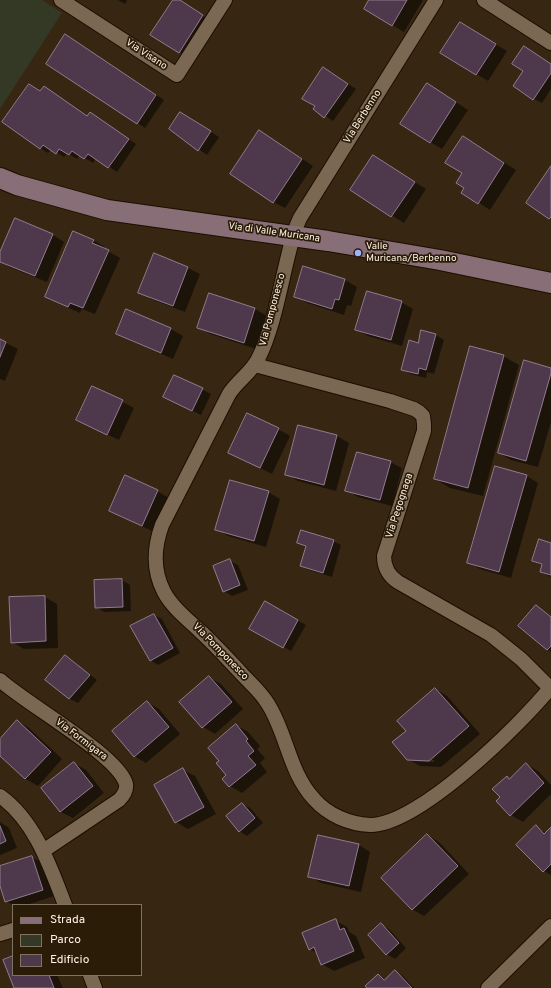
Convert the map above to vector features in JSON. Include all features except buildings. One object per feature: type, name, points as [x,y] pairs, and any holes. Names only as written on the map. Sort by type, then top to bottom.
[{"type":"street","name":"Via Visano","points":[[61,0],[177,75],[225,0]]},
{"type":"street","name":"Via Berbenno","points":[[293,236],[303,212],[436,0]]},
{"type":"street","points":[[484,0],[551,43]]},
{"type":"street","name":"Via di Valle Muricana","points":[[0,178],[17,185],[107,210],[293,236],[440,260],[551,283]]},
{"type":"street","name":"Via Pomponesco","points":[[293,236],[268,335],[256,365],[236,384],[229,394],[166,518],[158,539],[155,551],[156,564],[163,591],[171,603],[206,637],[267,702],[277,722],[293,766],[300,780],[313,799],[332,813],[353,822],[377,824],[398,818],[445,788],[475,763],[526,714],[550,688]]},
{"type":"street","name":"Via Pegognaga","points":[[256,365],[390,401],[419,412],[424,420],[424,431],[384,556],[387,571],[398,582],[491,635],[521,660],[550,688]]},
{"type":"street","name":"Via Formigara","points":[[0,680],[18,695],[104,757],[120,774],[125,784],[124,794],[119,800],[43,851]]},
{"type":"street","points":[[0,796],[16,810],[27,824],[43,851],[65,904]]},
{"type":"street","points":[[488,988],[551,926]]},
{"type":"street","points":[[0,934],[12,930]]},
{"type":"street","points":[[90,976],[95,988]]},
{"type":"green space","points":[[0,0],[42,0],[62,13],[0,109]]},
{"type":"place","name":"Valle Muricana/Berbenno","points":[[358,253]]}]
